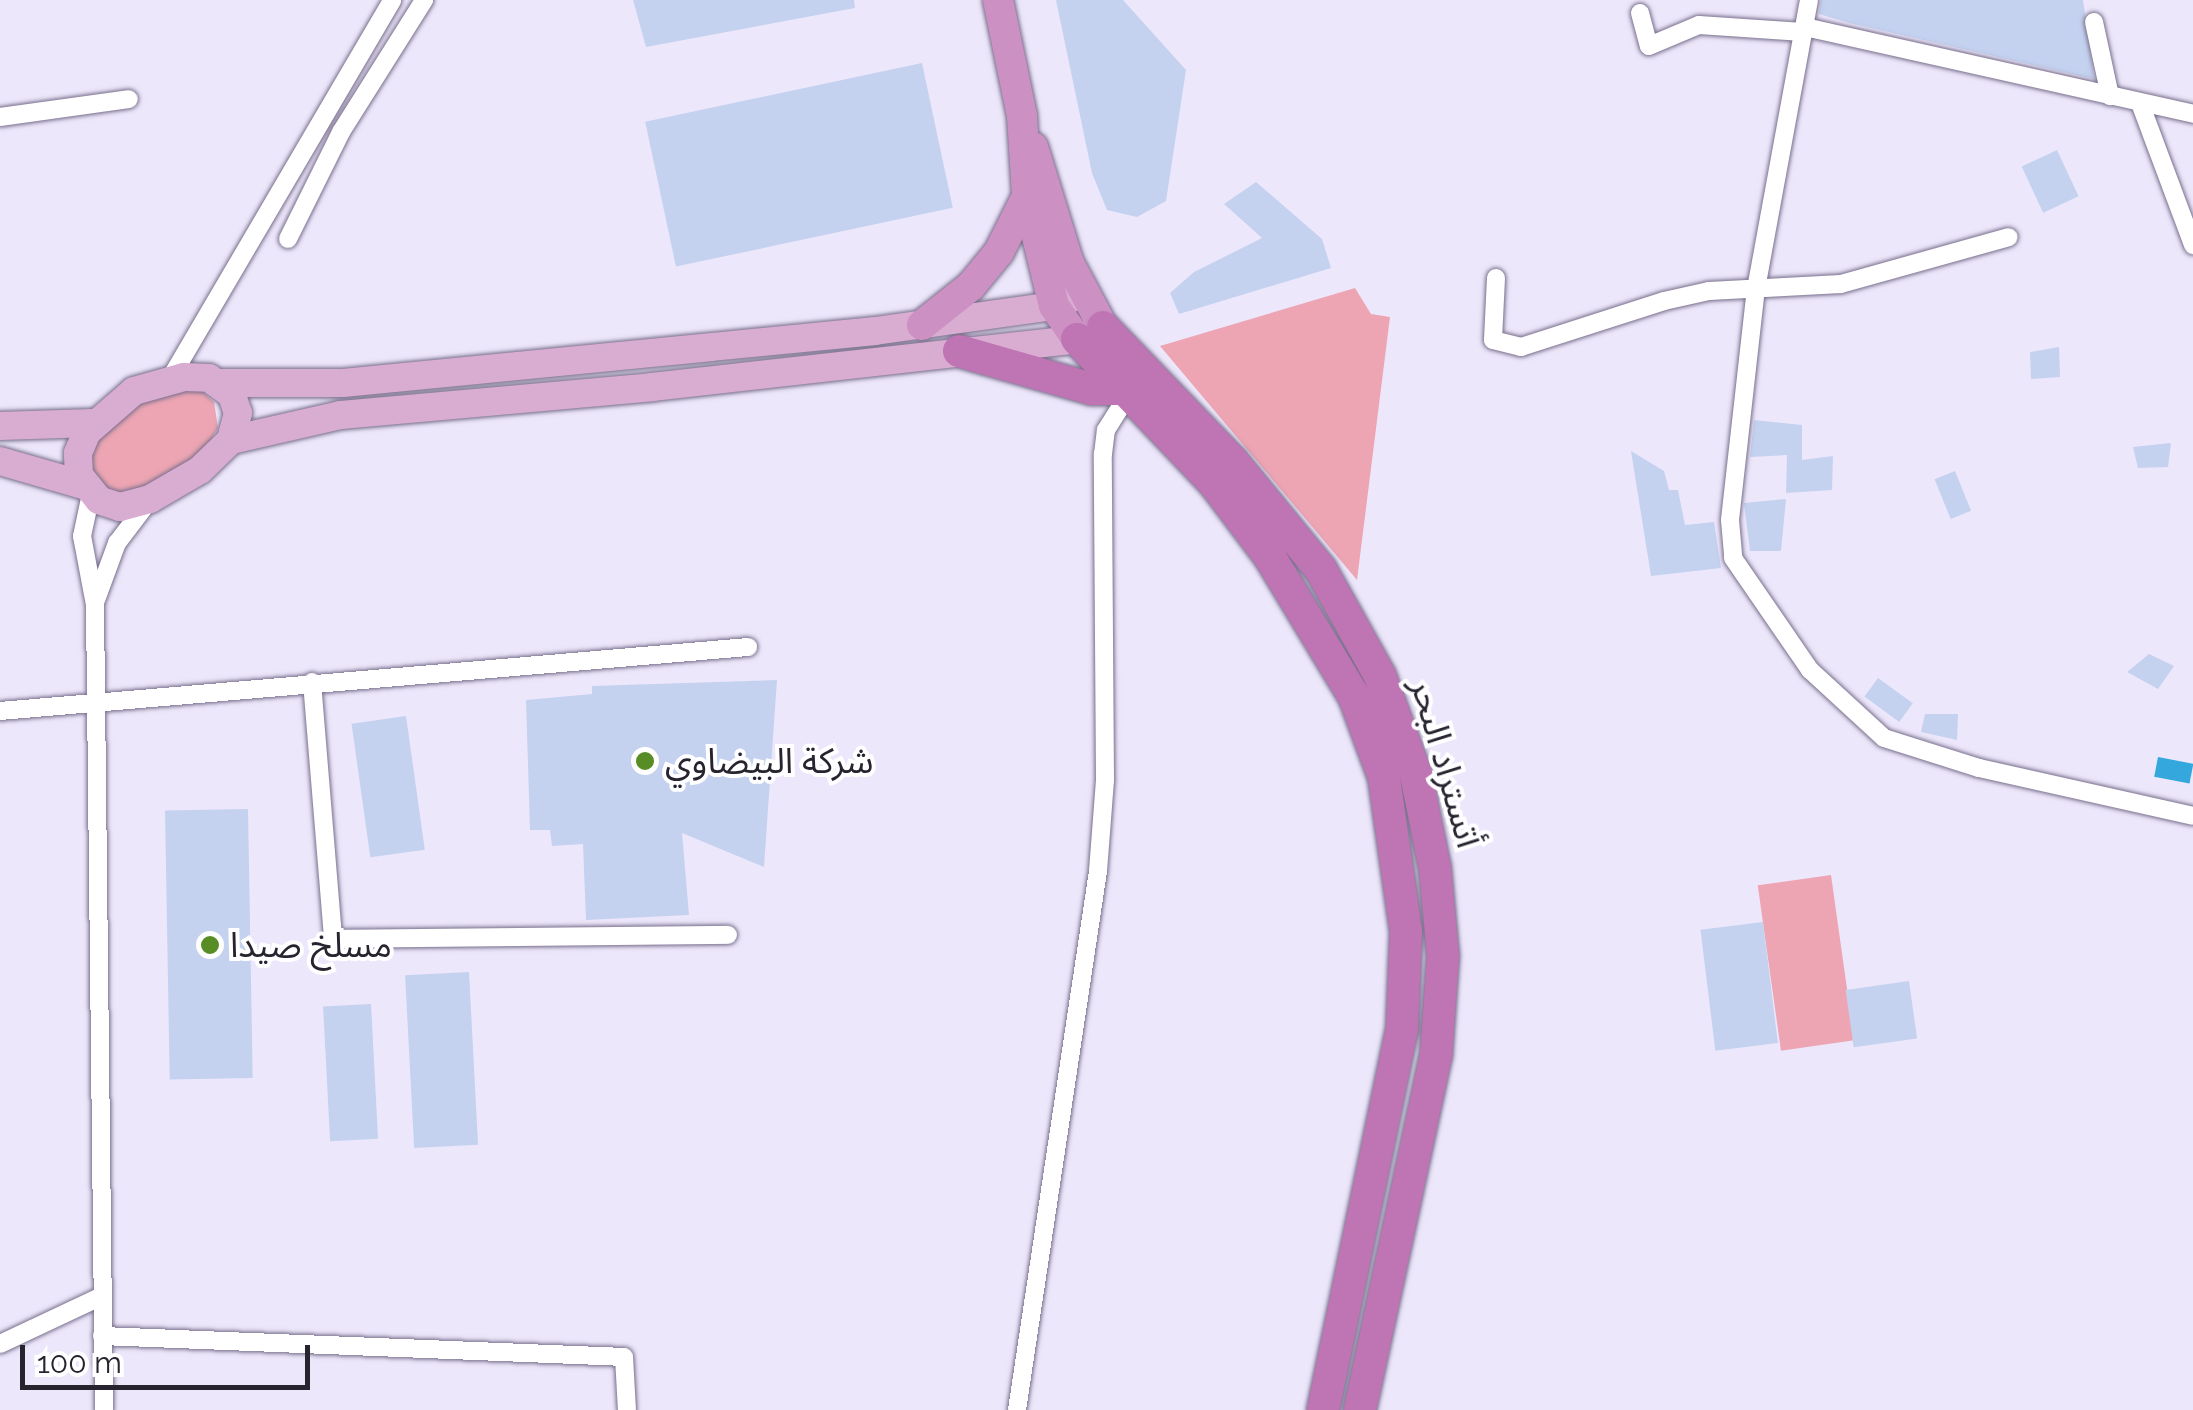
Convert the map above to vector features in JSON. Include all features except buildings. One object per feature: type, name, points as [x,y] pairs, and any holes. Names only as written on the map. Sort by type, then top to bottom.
[{"type":"highway","points":[[998,0],[1022,116],[1027,196],[1054,306],[1090,333]]},
{"type":"highway","name":"أتستراد البحر","points":[[1022,116],[1082,293],[1090,333],[1125,392],[1215,484],[1313,618],[1354,696],[1384,777],[1399,852],[1406,931],[1402,1029],[1322,1410]]},
{"type":"highway","points":[[922,325],[971,286],[999,252],[1027,196]]},
{"type":"highway","name":"أتستراد البحر","points":[[1090,333],[1233,462],[1321,570],[1380,676],[1416,775],[1435,868],[1444,956],[1436,1055],[1360,1410]]},
{"type":"highway","points":[[959,351],[1092,390],[1125,392]]},
{"type":"main road","points":[[87,489],[78,453],[93,424],[134,391],[170,378],[218,383],[342,383],[922,325],[1054,306],[1082,293]]},
{"type":"main road","points":[[0,461],[87,489],[120,506],[150,500],[188,480],[231,440],[341,415],[959,351],[1090,333]]},
{"type":"main road","points":[[218,383],[236,404],[231,440]]},
{"type":"main road","points":[[0,426],[93,424]]},
{"type":"street","points":[[170,378],[392,0]]},
{"type":"street","points":[[288,239],[341,132],[424,0]]},
{"type":"street","points":[[1809,0],[1756,288],[1730,538],[1745,582],[1810,670],[1884,738],[1979,768],[2193,816]]},
{"type":"street","points":[[1640,13],[1649,46],[1699,25],[1804,30],[2193,114]]},
{"type":"street","points":[[2094,22],[2110,96]]},
{"type":"street","points":[[0,118],[129,99]]},
{"type":"street","points":[[2140,102],[2193,245]]},
{"type":"street","points":[[1496,278],[1493,340],[1521,347],[1664,301],[1756,288],[1841,284],[2009,237]]},
{"type":"street","points":[[1017,1410],[1098,871],[1105,780],[1104,454],[1106,430],[1125,392]]},
{"type":"street","points":[[87,489],[82,536],[95,605],[104,1410]]},
{"type":"street","points":[[95,605],[117,543],[150,500]]},
{"type":"street","points":[[0,712],[748,647]]},
{"type":"street","points":[[312,682],[333,939],[728,935]]},
{"type":"street","points":[[0,1344],[100,1297]]},
{"type":"street","points":[[102,1336],[624,1357],[627,1410]]},
{"type":"shaded area","points":[[1355,288],[1371,314],[1390,317],[1357,580],[1160,346]]},
{"type":"shaded area","points":[[194,384],[214,402],[218,428],[210,442],[177,476],[130,497],[107,492],[91,473],[90,450],[103,427],[145,398]]},
{"type":"shaded area","points":[[1831,875],[1854,1040],[1781,1051],[1758,885]]},
{"type":"water","points":[[2158,757],[2193,764],[2190,784],[2154,777]]},
{"type":"place","name":"شركة البيضاوي","points":[[645,761]]},
{"type":"place","name":"مسلخ صيدا","points":[[210,945]]}]
